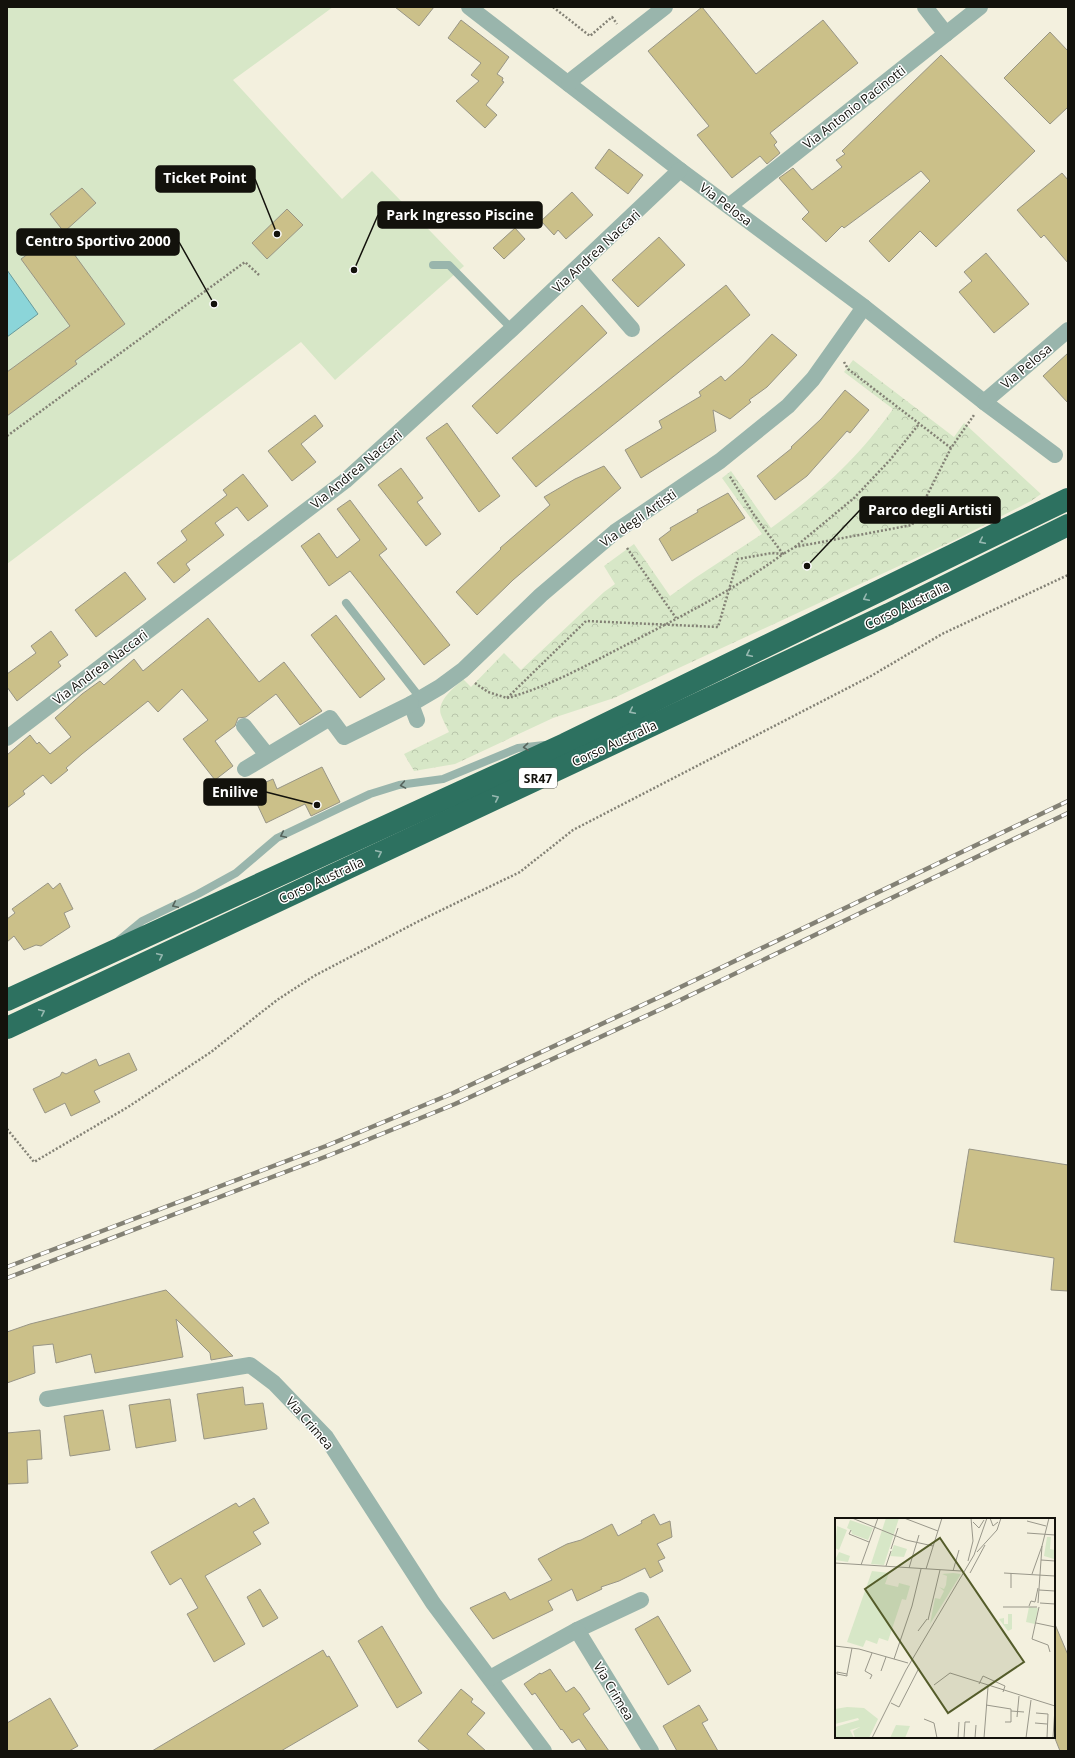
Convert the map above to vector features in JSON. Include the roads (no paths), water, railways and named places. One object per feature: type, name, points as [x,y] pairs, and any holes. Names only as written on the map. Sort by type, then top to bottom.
[{"type":"highway","points":[[1009,528],[1068,491]]},
{"type":"highway","name":"Corso Australia","points":[[7,1000],[565,744],[1068,499]]},
{"type":"highway","name":"Corso Australia","points":[[7,1028],[889,614],[1068,525]]},
{"type":"street","name":"Via Pelosa","points":[[469,7],[680,170],[864,307],[1055,456]]},
{"type":"street","points":[[569,84],[574,78],[665,7]]},
{"type":"street","points":[[925,7],[946,34]]},
{"type":"street","name":"Via Antonio Pacinotti","points":[[729,206],[980,7]]},
{"type":"street","name":"Via Andrea Naccari","points":[[7,738],[345,481],[512,329],[680,170]]},
{"type":"street","points":[[578,267],[632,329]]},
{"type":"street","name":"Via degli Artisti","points":[[268,756],[330,718],[344,737],[416,701],[440,687],[463,670],[541,595],[615,532],[720,461],[788,406],[813,379],[864,307]]},
{"type":"street","name":"Via Pelosa","points":[[984,402],[1068,330]]},
{"type":"street","points":[[416,701],[417,720]]},
{"type":"street","points":[[244,726],[268,756],[245,769]]},
{"type":"street","name":"Via Crimea","points":[[48,1399],[250,1365],[274,1384],[326,1437],[433,1603],[544,1751]]},
{"type":"street","points":[[490,1678],[577,1630],[641,1600]]},
{"type":"street","name":"Via Crimea","points":[[577,1630],[651,1751]]},
{"type":"lane","points":[[433,265],[449,265],[512,329]]},
{"type":"lane","points":[[346,603],[416,701]]},
{"type":"lane","points":[[93,960],[142,921],[198,894],[236,873],[277,838],[370,794],[399,785],[443,779],[518,748],[565,744]]},
{"type":"water","points":[[7,270],[38,314],[7,337]]},
{"type":"railway","points":[[7,1267],[326,1146],[451,1094],[666,994],[1068,801]]},
{"type":"railway","points":[[7,1278],[330,1155],[455,1104],[672,1004],[1068,813]]},
{"type":"place","name":"Ticket Point","points":[[277,234]]},
{"type":"place","name":"Park Ingresso Piscine","points":[[354,270]]},
{"type":"place","name":"Centro Sportivo 2000","points":[[214,304]]},
{"type":"place","name":"Parco degli Artisti","points":[[807,566]]},
{"type":"place","name":"Enilive","points":[[317,805]]}]
